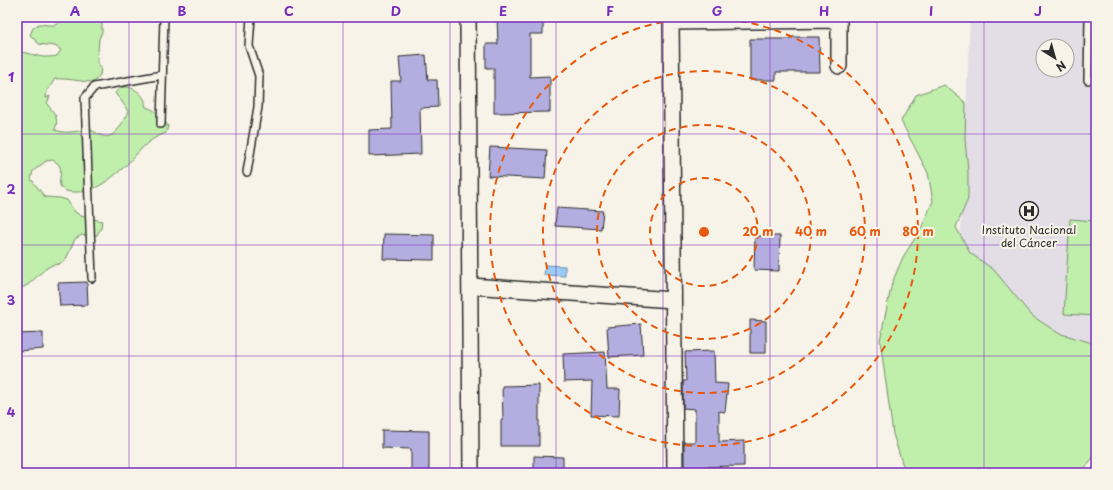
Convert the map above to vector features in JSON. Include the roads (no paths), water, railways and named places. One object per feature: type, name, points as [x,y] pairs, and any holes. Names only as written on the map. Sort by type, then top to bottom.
[{"type":"street","points":[[468,17],[471,473]]},
{"type":"street","points":[[675,473],[671,19],[839,19],[839,66]]},
{"type":"street","points":[[470,286],[673,300]]},
{"type":"lane","points":[[161,124],[164,17]]},
{"type":"lane","points":[[247,172],[258,107],[259,76],[249,46],[251,17]]},
{"type":"lane","points":[[1088,80],[1089,17]]},
{"type":"lane","points":[[92,278],[85,98],[94,87],[162,75]]},
{"type":"water","points":[[545,265],[565,266],[565,276],[544,275]]},
{"type":"place","name":"Instituto Nacional del Cáncer","points":[[1029,211]]}]
